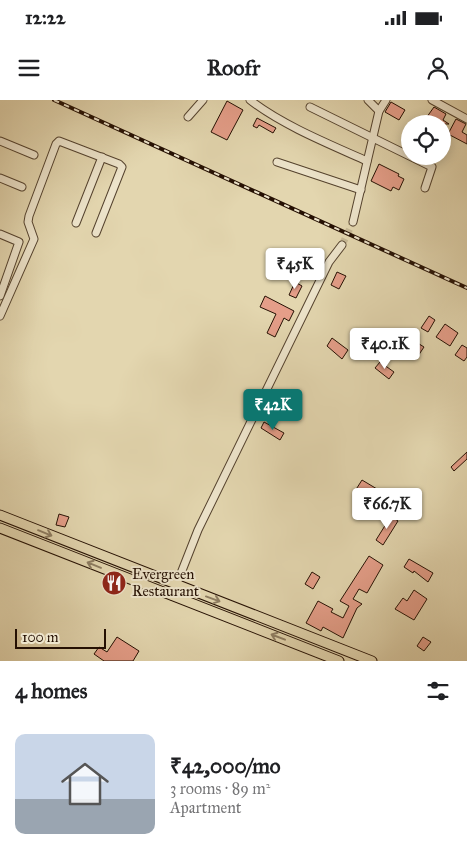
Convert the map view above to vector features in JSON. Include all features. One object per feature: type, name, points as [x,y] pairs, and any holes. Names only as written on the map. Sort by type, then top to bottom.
[{"type":"main road","points":[[0,515],[372,661]]},
{"type":"main road","points":[[0,528],[339,661]]},
{"type":"street","points":[[188,117],[203,100]]},
{"type":"street","points":[[250,100],[311,136],[367,161]]},
{"type":"street","points":[[368,100],[379,111]]},
{"type":"street","points":[[353,222],[379,111],[386,100]]},
{"type":"street","points":[[432,100],[467,120]]},
{"type":"street","points":[[310,107],[432,167],[425,188]]},
{"type":"street","points":[[0,316],[34,239],[28,222],[29,216],[56,144],[61,140],[119,164],[122,168],[96,233]]},
{"type":"street","points":[[0,141],[34,155]]},
{"type":"street","points":[[76,223],[102,157]]},
{"type":"street","points":[[277,162],[361,190]]},
{"type":"street","points":[[0,178],[22,187]]},
{"type":"street","points":[[0,234],[19,242],[4,274],[0,296]]},
{"type":"street","points":[[172,596],[207,513],[330,262],[342,245]]},
{"type":"building","points":[[227,101],[243,110],[227,140],[211,132]]},
{"type":"building","points":[[391,102],[405,110],[399,120],[385,112]]},
{"type":"building","points":[[434,107],[446,114],[446,115],[428,115]]},
{"type":"building","points":[[257,118],[276,128],[273,133],[259,125],[257,128],[253,126]]},
{"type":"building","points":[[456,119],[466,124],[462,132],[467,135],[467,144],[451,136],[451,128]]},
{"type":"building","points":[[379,164],[399,174],[398,176],[404,179],[399,190],[393,187],[391,191],[371,181]]},
{"type":"building","points":[[337,272],[346,276],[339,289],[331,285]]},
{"type":"building","points":[[295,282],[302,286],[296,298],[289,295]]},
{"type":"building","points":[[265,296],[294,311],[289,321],[284,318],[275,337],[267,333],[276,314],[260,307]]},
{"type":"building","points":[[429,316],[435,320],[428,332],[421,328]]},
{"type":"building","points":[[445,324],[458,333],[450,346],[436,337]]},
{"type":"building","points":[[408,337],[424,347],[416,359],[401,349]]},
{"type":"building","points":[[332,338],[348,350],[342,359],[327,346]]},
{"type":"building","points":[[462,345],[467,348],[467,357],[464,361],[455,355]]},
{"type":"building","points":[[380,362],[394,372],[389,379],[375,368]]},
{"type":"building","points":[[264,422],[284,433],[280,440],[261,428]]},
{"type":"building","points":[[467,452],[467,459],[454,471],[451,467]]},
{"type":"building","points":[[362,480],[377,489],[370,500],[355,491]]},
{"type":"building","points":[[59,514],[69,517],[65,527],[56,525]]},
{"type":"building","points":[[391,516],[398,521],[383,545],[376,540]]},
{"type":"building","points":[[369,556],[383,565],[367,593],[359,589],[353,599],[362,604],[357,608],[343,638],[323,627],[321,631],[306,623],[318,601],[333,609],[331,612],[343,618],[349,606],[340,601]]},
{"type":"building","points":[[409,559],[433,573],[428,582],[414,571],[413,573],[404,567]]},
{"type":"building","points":[[312,572],[320,577],[313,589],[305,584]]},
{"type":"building","points":[[414,590],[427,599],[414,620],[395,609],[403,598],[407,601]]},
{"type":"building","points":[[117,637],[139,651],[133,661],[104,661],[94,654],[99,647],[107,652]]},
{"type":"building","points":[[423,637],[431,642],[424,651],[417,646]]},
{"type":"tunnel","points":[[342,245],[353,222]]},
{"type":"railway","points":[[54,100],[467,288]]},
{"type":"place","name":"Evergreen Restaurant","points":[[114,583]]}]
